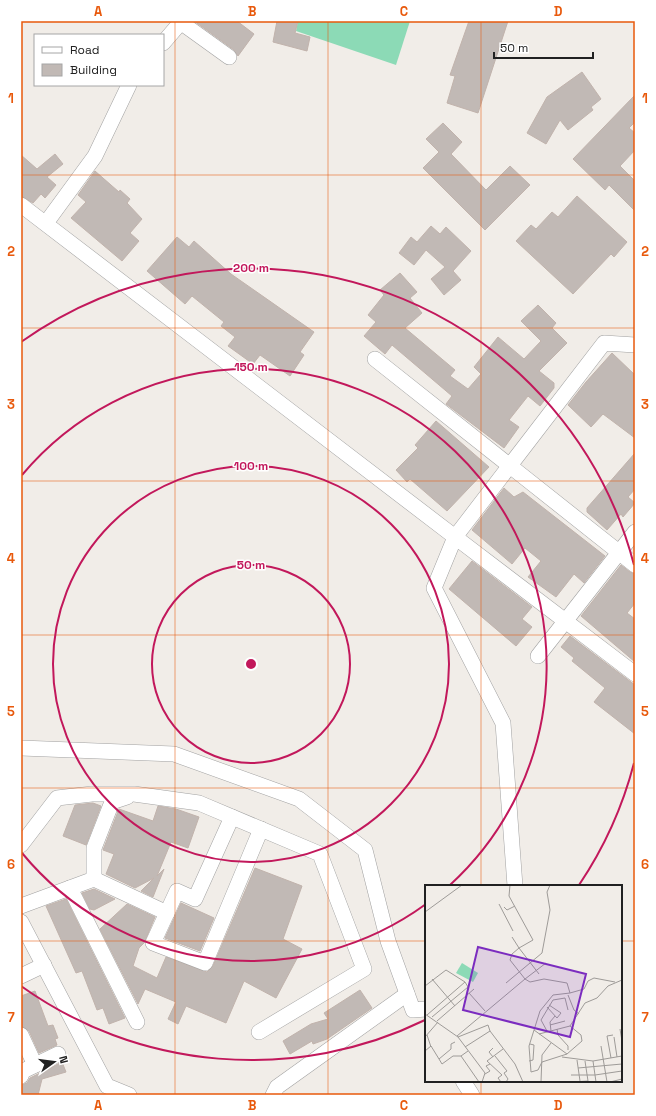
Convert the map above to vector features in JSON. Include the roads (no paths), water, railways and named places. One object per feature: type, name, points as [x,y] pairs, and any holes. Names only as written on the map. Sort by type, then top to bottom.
[{"type":"street","points":[[164,42],[180,22],[229,57]]},
{"type":"street","points":[[46,223],[95,156],[129,86]]},
{"type":"street","points":[[21,205],[635,674]]},
{"type":"street","points":[[515,885],[503,723],[434,588],[455,537],[604,343],[635,345]]},
{"type":"street","points":[[375,359],[635,566]]},
{"type":"street","points":[[538,656],[635,532]]},
{"type":"street","points":[[21,748],[174,754],[299,798],[365,850],[388,941],[413,1010],[425,1009]]},
{"type":"street","points":[[21,845],[58,798],[92,794],[134,794],[199,803],[320,854],[364,969],[259,1032]]},
{"type":"street","points":[[94,879],[94,848],[112,802],[134,794]]},
{"type":"street","points":[[232,817],[195,899],[177,891],[154,943],[205,963],[262,829]]},
{"type":"street","points":[[21,906],[94,879],[167,913]]},
{"type":"street","points":[[70,888],[137,1022]]},
{"type":"street","points":[[21,922],[44,965],[105,1091],[129,1095]]},
{"type":"street","points":[[21,976],[44,965]]},
{"type":"street","points":[[273,1095],[277,1087],[407,994]]},
{"type":"street","points":[[21,1036],[35,1065]]},
{"type":"street","points":[[21,1076],[23,1071],[58,1054]]},
{"type":"street","points":[[464,1082],[472,1095]]}]
